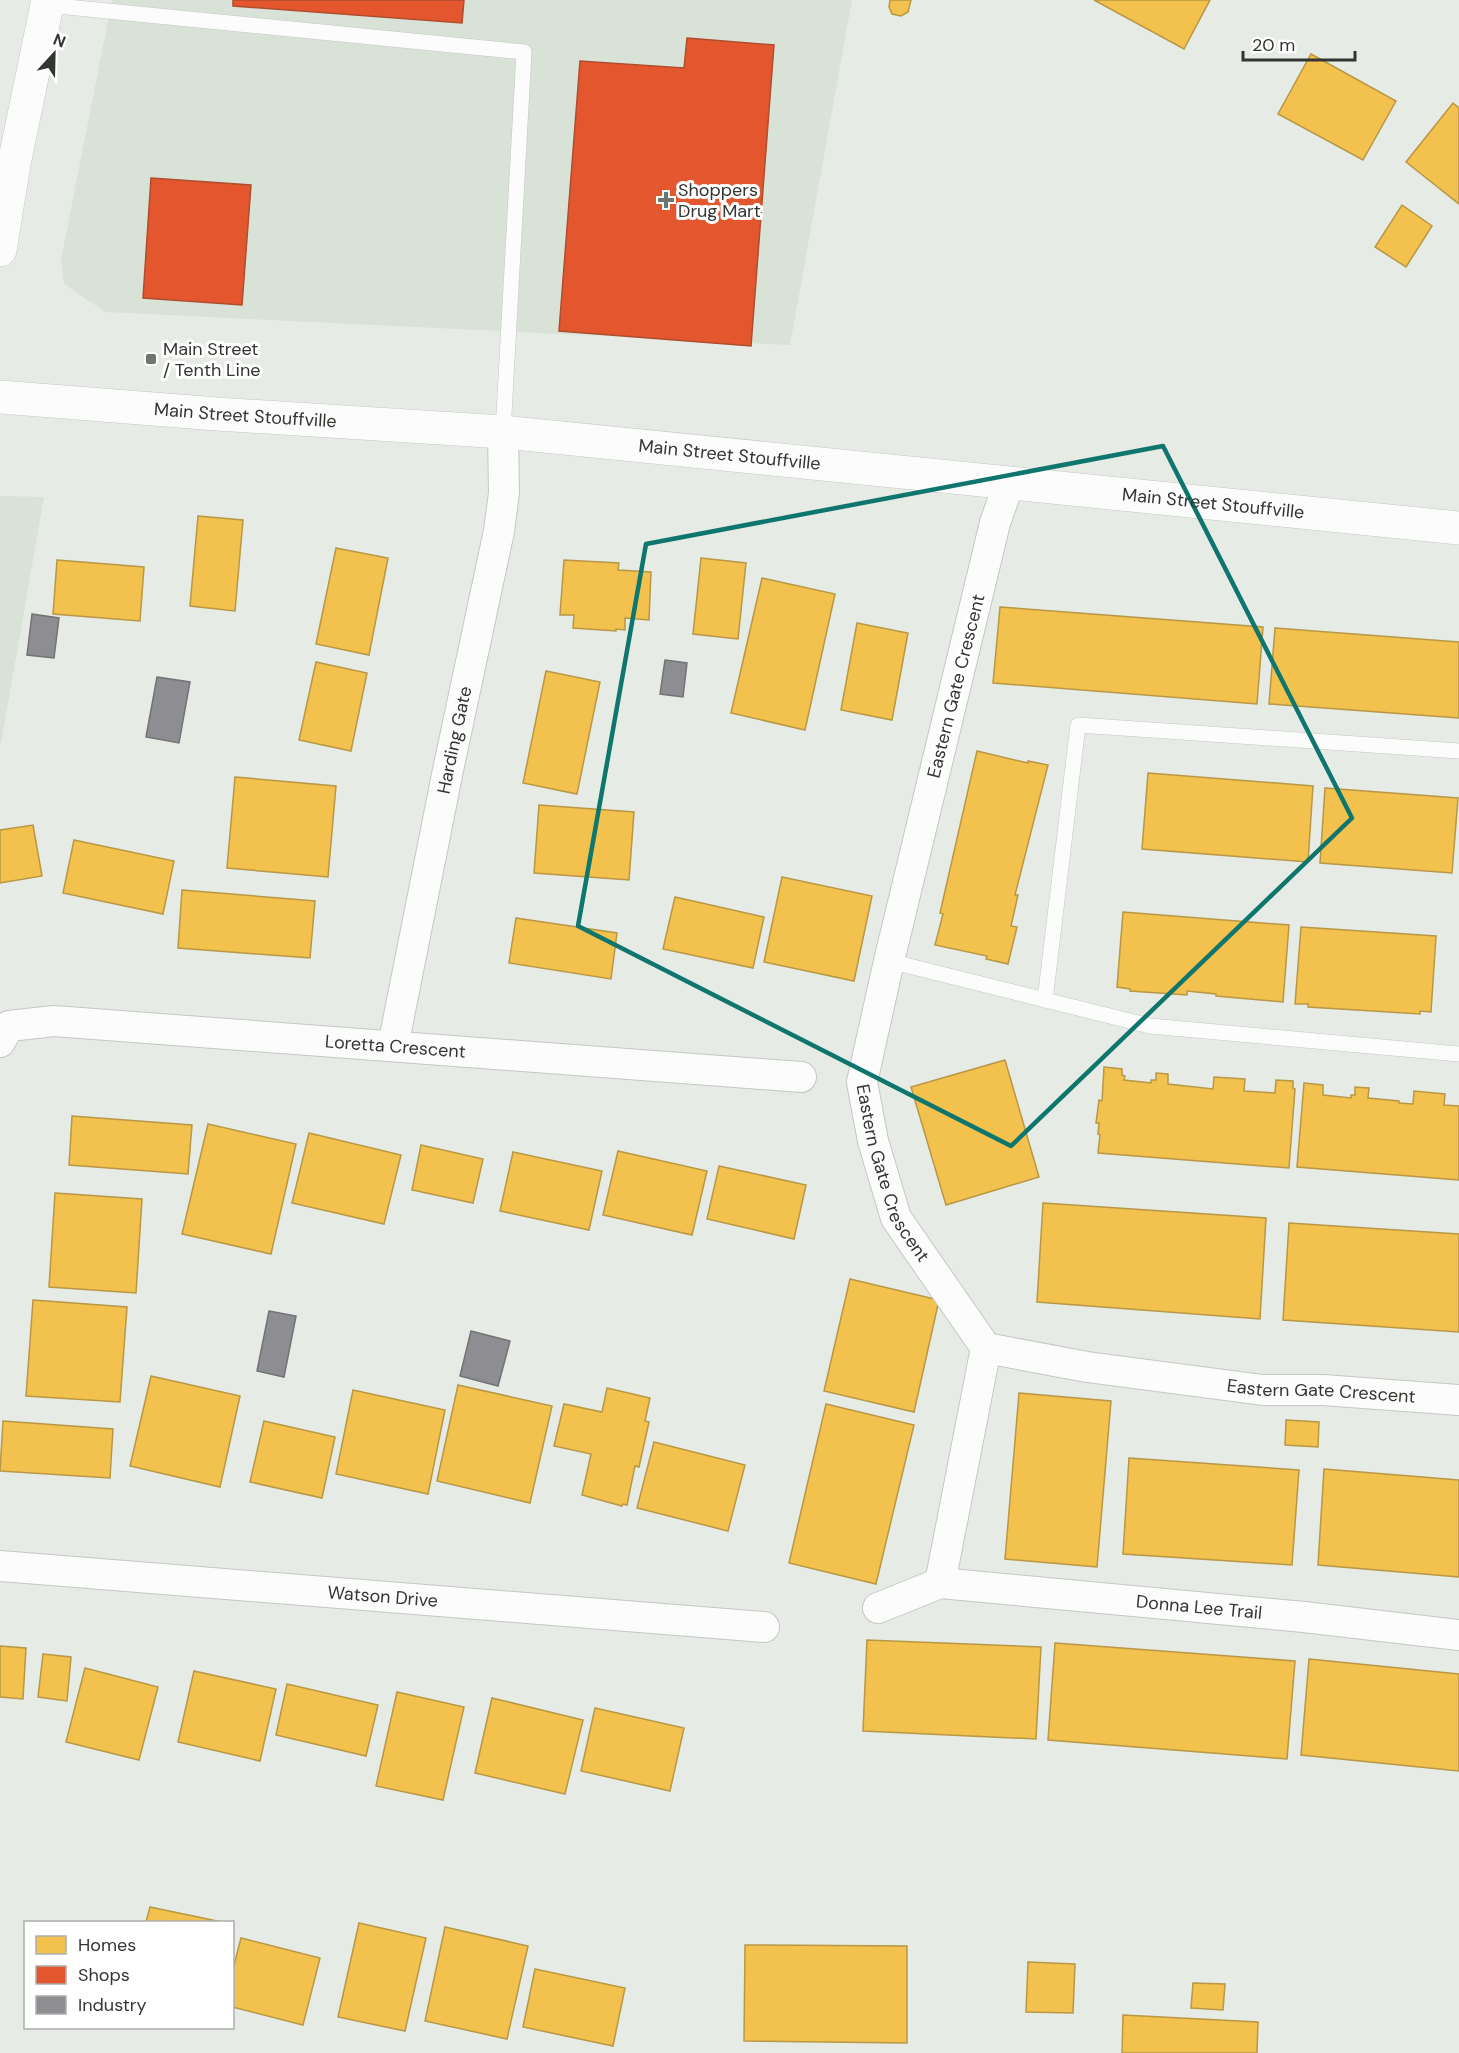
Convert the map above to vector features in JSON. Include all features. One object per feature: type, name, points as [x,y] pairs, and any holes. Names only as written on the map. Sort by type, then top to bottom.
[{"type":"main road","points":[[0,250],[14,164],[48,2]]},
{"type":"main road","name":"Main Street Stouffville","points":[[0,397],[218,414],[504,432],[1459,528]]},
{"type":"street","name":"Harding Gate","points":[[393,1046],[499,531],[504,493],[504,432]]},
{"type":"street","name":"Eastern Gate Crescent","points":[[1009,483],[995,523],[862,1082],[873,1141],[896,1218],[986,1348],[1087,1367],[1263,1390],[1323,1390],[1459,1400]]},
{"type":"street","name":"Loretta Crescent","points":[[0,1042],[9,1026],[54,1021],[801,1077]]},
{"type":"street","points":[[940,1584],[986,1348]]},
{"type":"street","name":"Watson Drive","points":[[0,1566],[764,1627]]},
{"type":"street","name":"Donna Lee Trail","points":[[878,1608],[940,1584],[1304,1617],[1459,1635]]},
{"type":"lane","points":[[48,2],[524,52],[504,432]]},
{"type":"lane","points":[[1045,1000],[1078,725],[1459,751]]},
{"type":"lane","points":[[889,962],[1150,1026],[1459,1054]]},
{"type":"highlighted area","points":[[1163,446],[1352,818],[1011,1146],[578,926],[646,544]]},
{"type":"shaded area","points":[[112,0],[852,0],[790,345],[105,312],[64,284],[61,260]]},
{"type":"shaded area","points":[[0,496],[44,497],[1,743],[0,743]]},
{"type":"building: Homes","points":[[890,0],[911,0],[908,12],[901,16],[892,14],[889,7]]},
{"type":"building: Homes","points":[[1094,0],[1210,0],[1184,49]]},
{"type":"building: Homes","points":[[1311,54],[1396,101],[1363,160],[1278,114]]},
{"type":"building: Homes","points":[[1453,103],[1459,108],[1459,204],[1406,162]]},
{"type":"building: Homes","points":[[1402,205],[1432,226],[1406,267],[1375,247]]},
{"type":"building: Homes","points":[[198,516],[243,520],[235,611],[190,606]]},
{"type":"building: Homes","points":[[336,548],[388,558],[369,655],[316,644]]},
{"type":"building: Homes","points":[[701,558],[746,563],[738,639],[693,634]]},
{"type":"building: Homes","points":[[57,560],[144,567],[140,621],[53,614]]},
{"type":"building: Homes","points":[[564,560],[619,563],[618,570],[651,572],[649,620],[625,618],[625,630],[616,629],[616,631],[573,628],[574,615],[560,615]]},
{"type":"building: Homes","points":[[762,578],[835,594],[805,730],[731,713]]},
{"type":"building: Homes","points":[[1000,607],[1263,627],[1257,704],[993,683]]},
{"type":"building: Homes","points":[[857,623],[908,633],[892,720],[841,710]]},
{"type":"building: Homes","points":[[1275,628],[1459,642],[1459,718],[1269,704]]},
{"type":"building: Homes","points":[[316,662],[367,673],[351,751],[299,740]]},
{"type":"building: Homes","points":[[546,671],[600,682],[577,794],[523,783]]},
{"type":"building: Homes","points":[[977,751],[1028,763],[1028,761],[1048,765],[1015,895],[1018,895],[1011,926],[1017,927],[1008,964],[986,959],[987,956],[935,945],[943,914],[940,913]]},
{"type":"building: Homes","points":[[1148,773],[1313,786],[1308,862],[1142,849]]},
{"type":"building: Homes","points":[[235,777],[336,786],[328,877],[227,868]]},
{"type":"building: Homes","points":[[1325,788],[1458,798],[1452,873],[1320,863]]},
{"type":"building: Homes","points":[[539,805],[634,812],[629,880],[534,873]]},
{"type":"building: Homes","points":[[33,825],[42,876],[0,883],[0,830]]},
{"type":"building: Homes","points":[[74,840],[174,861],[163,914],[63,893]]},
{"type":"building: Homes","points":[[782,877],[872,896],[854,981],[764,962]]},
{"type":"building: Homes","points":[[182,890],[315,901],[310,958],[178,948]]},
{"type":"building: Homes","points":[[675,897],[764,917],[753,968],[663,949]]},
{"type":"building: Homes","points":[[1123,912],[1289,925],[1283,1002],[1187,991],[1187,995],[1130,991],[1130,989],[1117,987]]},
{"type":"building: Homes","points":[[516,918],[617,933],[611,979],[509,963]]},
{"type":"building: Homes","points":[[1301,927],[1436,936],[1431,1012],[1420,1011],[1420,1014],[1308,1007],[1308,1004],[1295,1004]]},
{"type":"building: Homes","points":[[1005,1060],[1039,1177],[946,1205],[911,1087]]},
{"type":"building: Homes","points":[[1104,1067],[1122,1069],[1124,1080],[1151,1083],[1151,1080],[1156,1080],[1156,1073],[1168,1074],[1168,1084],[1213,1089],[1214,1077],[1245,1079],[1244,1091],[1275,1093],[1276,1080],[1293,1081],[1295,1089],[1289,1168],[1098,1153],[1100,1135],[1098,1134],[1099,1123],[1096,1123],[1099,1100],[1102,1101]]},
{"type":"building: Homes","points":[[1304,1083],[1323,1085],[1323,1095],[1351,1098],[1351,1095],[1355,1095],[1355,1087],[1369,1088],[1368,1098],[1399,1101],[1399,1103],[1413,1104],[1414,1091],[1445,1094],[1444,1105],[1459,1106],[1459,1180],[1297,1167]]},
{"type":"building: Homes","points":[[72,1116],[192,1125],[188,1174],[69,1165]]},
{"type":"building: Homes","points":[[208,1124],[296,1144],[271,1254],[182,1234]]},
{"type":"building: Homes","points":[[309,1133],[401,1155],[384,1224],[292,1203]]},
{"type":"building: Homes","points":[[421,1145],[483,1159],[473,1203],[412,1190]]},
{"type":"building: Homes","points":[[618,1151],[707,1171],[692,1235],[603,1215]]},
{"type":"building: Homes","points":[[513,1152],[602,1171],[589,1230],[500,1211]]},
{"type":"building: Homes","points":[[719,1166],[806,1185],[794,1239],[707,1219]]},
{"type":"building: Homes","points":[[55,1193],[142,1199],[136,1293],[49,1287]]},
{"type":"building: Homes","points":[[1043,1203],[1266,1218],[1260,1319],[1037,1302]]},
{"type":"building: Homes","points":[[1289,1223],[1459,1234],[1459,1332],[1283,1320]]},
{"type":"building: Homes","points":[[850,1279],[939,1300],[914,1412],[824,1391]]},
{"type":"building: Homes","points":[[33,1300],[127,1307],[120,1402],[26,1396]]},
{"type":"building: Homes","points":[[151,1376],[240,1396],[220,1487],[130,1466]]},
{"type":"building: Homes","points":[[458,1385],[552,1406],[530,1503],[437,1481]]},
{"type":"building: Homes","points":[[607,1388],[650,1398],[645,1421],[649,1422],[639,1467],[635,1466],[627,1505],[622,1506],[582,1495],[591,1454],[554,1446],[564,1404],[602,1412]]},
{"type":"building: Homes","points":[[353,1390],[445,1410],[428,1494],[336,1474]]},
{"type":"building: Homes","points":[[1019,1393],[1111,1401],[1097,1567],[1005,1559]]},
{"type":"building: Homes","points":[[826,1404],[914,1425],[876,1584],[789,1563]]},
{"type":"building: Homes","points":[[1286,1420],[1319,1422],[1318,1447],[1285,1445]]},
{"type":"building: Homes","points":[[3,1421],[113,1429],[110,1478],[0,1471]]},
{"type":"building: Homes","points":[[264,1421],[335,1437],[322,1498],[250,1482]]},
{"type":"building: Homes","points":[[654,1442],[745,1465],[728,1531],[637,1508]]},
{"type":"building: Homes","points":[[1129,1458],[1299,1470],[1292,1565],[1123,1554]]},
{"type":"building: Homes","points":[[1324,1469],[1459,1480],[1459,1577],[1318,1565]]},
{"type":"building: Homes","points":[[867,1640],[1041,1647],[1036,1739],[863,1731]]},
{"type":"building: Homes","points":[[1055,1643],[1295,1661],[1287,1759],[1048,1740]]},
{"type":"building: Homes","points":[[0,1646],[26,1648],[23,1699],[0,1697]]},
{"type":"building: Homes","points":[[43,1654],[71,1657],[67,1701],[38,1697]]},
{"type":"building: Homes","points":[[1309,1659],[1459,1674],[1459,1771],[1301,1755]]},
{"type":"building: Homes","points":[[85,1668],[158,1687],[139,1760],[66,1742]]},
{"type":"building: Homes","points":[[194,1671],[276,1689],[260,1761],[178,1742]]},
{"type":"building: Homes","points":[[287,1684],[378,1705],[366,1756],[276,1735]]},
{"type":"building: Homes","points":[[397,1692],[464,1707],[443,1800],[376,1786]]},
{"type":"building: Homes","points":[[492,1698],[583,1720],[565,1794],[475,1773]]},
{"type":"building: Homes","points":[[595,1708],[684,1728],[670,1791],[581,1771]]},
{"type":"building: Homes","points":[[150,1907],[217,1921],[146,1921]]},
{"type":"building: Homes","points":[[359,1923],[426,1938],[405,2031],[338,2017]]},
{"type":"building: Homes","points":[[445,1927],[528,1946],[507,2039],[425,2021]]},
{"type":"building: Homes","points":[[241,1938],[320,1958],[303,2025],[234,2008],[234,1965]]},
{"type":"building: Homes","points":[[745,1945],[907,1946],[907,2043],[744,2041]]},
{"type":"building: Homes","points":[[1028,1962],[1075,1964],[1073,2013],[1026,2012]]},
{"type":"building: Homes","points":[[535,1969],[625,1988],[613,2046],[523,2027]]},
{"type":"building: Homes","points":[[1193,1983],[1225,1984],[1223,2010],[1191,2008]]},
{"type":"building: Homes","points":[[1123,2015],[1258,2022],[1257,2053],[1122,2053]]},
{"type":"building: Shops","points":[[233,0],[464,0],[462,23],[233,6]]},
{"type":"building: Shops","name":"Shoppers Drug Mart","points":[[687,38],[774,45],[751,346],[559,331],[580,61],[684,68]]},
{"type":"building: Shops","points":[[151,178],[251,185],[242,305],[143,298]]},
{"type":"building: Industry","points":[[32,614],[59,618],[54,658],[27,655]]},
{"type":"building: Industry","points":[[665,660],[687,663],[683,697],[660,694]]},
{"type":"building: Industry","points":[[157,677],[190,682],[179,743],[146,737]]},
{"type":"building: Industry","points":[[269,1311],[296,1316],[284,1377],[257,1371]]},
{"type":"building: Industry","points":[[471,1331],[510,1341],[498,1386],[460,1376]]},
{"type":"place","name":"Shoppers Drug Mart","points":[[666,200]]},
{"type":"place","name":"Main Street / Tenth Line","points":[[151,359]]}]
